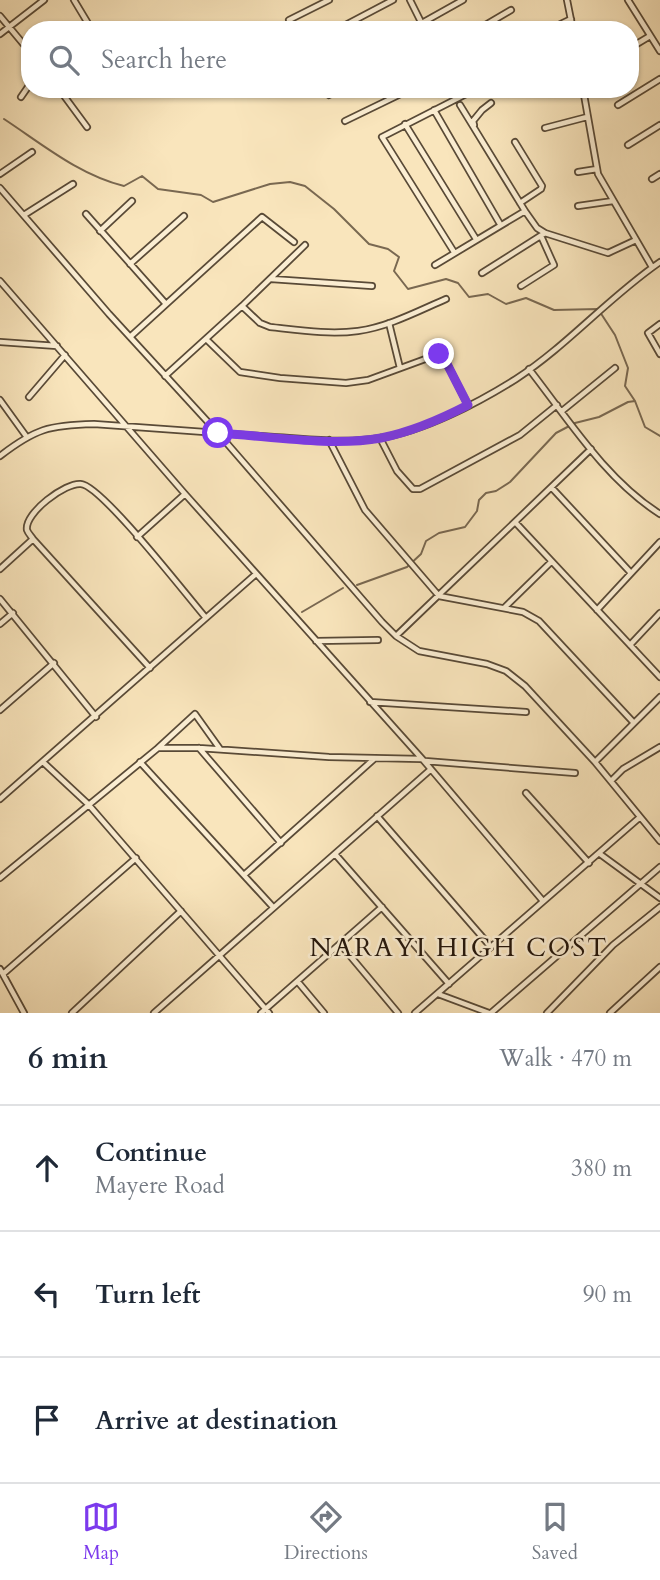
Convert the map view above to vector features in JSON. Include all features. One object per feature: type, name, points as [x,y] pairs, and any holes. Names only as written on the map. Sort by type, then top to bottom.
[{"type":"street","points":[[0,34],[44,0]]},
{"type":"street","points":[[74,0],[86,21]]},
{"type":"street","points":[[289,20],[328,0]]},
{"type":"street","points":[[353,21],[393,0]]},
{"type":"street","points":[[410,0],[421,21]]},
{"type":"street","points":[[426,21],[463,0]]},
{"type":"street","points":[[567,0],[571,19],[567,21]]},
{"type":"street","points":[[628,0],[659,48]]},
{"type":"street","points":[[492,21],[511,10]]},
{"type":"street","points":[[0,16],[21,42]]},
{"type":"street","points":[[639,43],[650,36]]},
{"type":"street","points":[[639,92],[660,79]]},
{"type":"street","points":[[66,98],[87,127]]},
{"type":"street","points":[[345,121],[392,98]]},
{"type":"street","points":[[454,252],[382,139],[383,135],[458,98]]},
{"type":"street","points":[[584,98],[597,169],[652,267]]},
{"type":"street","points":[[618,105],[629,98]]},
{"type":"street","points":[[474,130],[473,121],[491,103]]},
{"type":"street","points":[[460,105],[525,211],[543,234],[554,265],[521,286]]},
{"type":"street","points":[[434,110],[500,224]]},
{"type":"street","points":[[545,128],[587,117]]},
{"type":"street","points":[[405,124],[476,239]]},
{"type":"street","points":[[628,145],[660,125]]},
{"type":"street","points":[[514,142],[542,188],[520,203]]},
{"type":"street","points":[[0,174],[32,152]]},
{"type":"street","points":[[578,172],[597,169]]},
{"type":"street","points":[[652,179],[660,174]]},
{"type":"street","points":[[24,215],[73,184]]},
{"type":"street","points":[[0,188],[218,433],[357,596],[396,636],[419,651],[487,664],[506,671],[525,686],[595,762],[660,841]]},
{"type":"street","points":[[100,231],[132,201]]},
{"type":"street","points":[[578,205],[613,201]]},
{"type":"street","points":[[435,265],[525,211]]},
{"type":"street","points":[[86,215],[166,304]]},
{"type":"street","points":[[130,264],[184,216]]},
{"type":"street","points":[[130,337],[262,217],[294,242]]},
{"type":"street","points":[[543,234],[608,253],[636,240]]},
{"type":"street","points":[[482,273],[543,234]]},
{"type":"street","points":[[165,376],[304,245]]},
{"type":"street","points":[[0,456],[26,436],[51,426],[94,424],[329,440],[380,438],[410,430],[468,405],[529,369],[660,262]]},
{"type":"street","points":[[270,279],[372,286]]},
{"type":"street","points":[[0,281],[185,494],[423,760],[543,901]]},
{"type":"street","points":[[242,306],[260,323],[270,327],[338,332],[360,331],[389,323],[446,299]]},
{"type":"street","points":[[389,323],[400,368]]},
{"type":"street","points":[[660,324],[648,333],[660,354]]},
{"type":"street","points":[[206,339],[240,372],[346,383],[368,380],[437,354],[442,355],[468,405]]},
{"type":"street","points":[[0,342],[57,346]]},
{"type":"street","points":[[29,397],[65,355]]},
{"type":"street","points":[[562,411],[615,368]]},
{"type":"street","points":[[529,369],[591,449],[640,501],[660,514]]},
{"type":"street","points":[[0,400],[26,436]]},
{"type":"street","points":[[380,438],[397,471],[413,489],[420,489],[520,435],[557,405]]},
{"type":"street","points":[[329,440],[365,510],[439,596],[523,612],[549,629],[634,723]]},
{"type":"street","points":[[396,636],[591,449]]},
{"type":"street","points":[[150,668],[33,539],[27,530],[28,522],[38,508],[61,490],[80,483],[90,487],[107,502],[206,618]]},
{"type":"street","points":[[552,488],[631,573]]},
{"type":"street","points":[[137,537],[185,494]]},
{"type":"street","points":[[515,522],[660,677]]},
{"type":"street","points":[[0,569],[33,539]]},
{"type":"street","points":[[597,610],[660,542]]},
{"type":"street","points":[[504,608],[551,562]]},
{"type":"street","points":[[0,799],[256,574]]},
{"type":"street","points":[[0,599],[96,717]]},
{"type":"street","points":[[0,624],[13,613]]},
{"type":"street","points":[[630,645],[660,613]]},
{"type":"street","points":[[316,642],[378,640]]},
{"type":"street","points":[[0,710],[54,663]]},
{"type":"street","points":[[595,762],[660,697]]},
{"type":"street","points":[[369,702],[526,712]]},
{"type":"street","points":[[0,878],[195,715],[221,749]]},
{"type":"street","points":[[611,781],[623,769],[660,747]]},
{"type":"street","points":[[158,748],[423,760],[575,773]]},
{"type":"street","points":[[199,748],[281,843]]},
{"type":"street","points":[[244,875],[375,759]]},
{"type":"street","points":[[43,762],[88,804],[267,1011]]},
{"type":"street","points":[[140,762],[273,908]]},
{"type":"street","points":[[154,1013],[430,770]]},
{"type":"street","points":[[526,793],[589,863]]},
{"type":"street","points":[[377,816],[491,947]]},
{"type":"street","points":[[415,1013],[639,818]]},
{"type":"street","points":[[600,853],[660,898]]},
{"type":"street","points":[[335,854],[449,984]]},
{"type":"street","points":[[24,1013],[1,972],[136,858]]},
{"type":"street","points":[[438,993],[490,1013],[660,867]]},
{"type":"street","points":[[261,1013],[267,1011],[382,907]]},
{"type":"street","points":[[547,1013],[613,945],[660,907]]},
{"type":"street","points":[[72,1013],[181,911]]},
{"type":"street","points":[[341,945],[398,1013]]},
{"type":"street","points":[[611,1013],[660,967]]},
{"type":"street","points":[[298,982],[324,1013]]},
{"type":"waterway","points":[[4,119],[76,167],[124,186],[142,176],[158,189],[201,195],[213,202],[270,184],[290,182],[305,186],[334,209],[369,244],[388,249],[399,257],[394,271],[408,289],[446,279],[458,283],[469,297],[488,294],[506,304],[526,298],[554,310],[598,309],[615,335],[628,368],[625,386],[635,401],[645,427],[660,436]]},
{"type":"waterway","points":[[357,585],[407,567],[421,554],[426,541],[439,533],[465,527],[477,511],[479,500],[486,493],[496,491],[510,482],[556,433],[575,423],[599,417],[635,401]]},
{"type":"waterway","points":[[302,612],[343,588]]},
{"type":"district","name":"NARAYI HIGH COST","points":[[459,947]]},
{"type":"route","points":[[218,433],[329,440],[380,438],[410,430],[468,405],[444,358],[439,354]]}]
